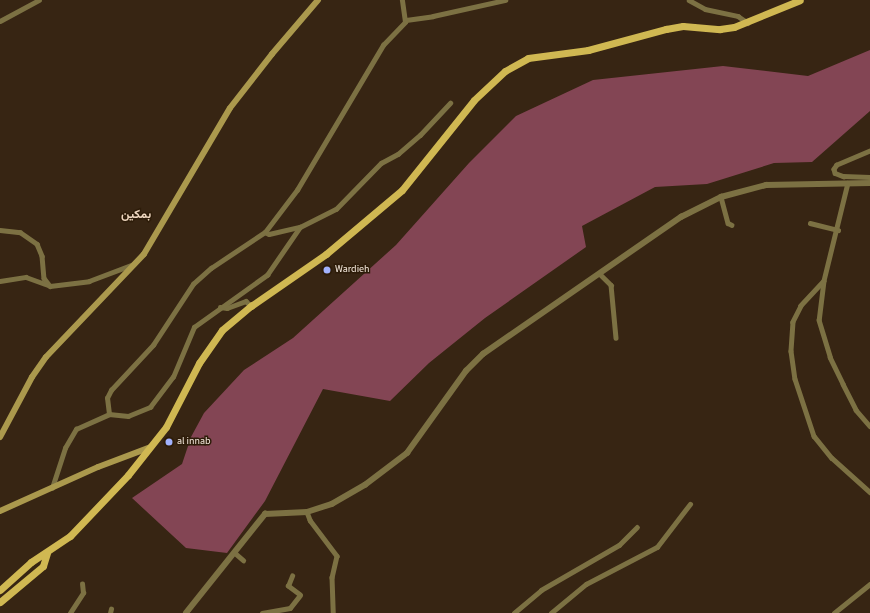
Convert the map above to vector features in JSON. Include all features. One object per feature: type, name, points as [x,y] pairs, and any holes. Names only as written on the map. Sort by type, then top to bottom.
[{"type":"main road","points":[[0,437],[32,377],[46,357],[134,264],[156,237],[203,151],[230,108],[272,54],[318,0]]},
{"type":"main road","points":[[0,590],[16,574],[70,536],[96,511],[151,447],[175,412],[210,345],[222,330],[250,306],[326,254],[402,190],[474,100],[513,65],[528,58],[588,50],[671,28],[720,29],[748,23],[800,0]]},
{"type":"main road","points":[[0,511],[52,489],[98,467],[151,447]]},
{"type":"main road","points":[[0,602],[43,566],[47,553]]},
{"type":"main road","points":[[16,574],[23,582]]},
{"type":"street","points":[[0,21],[39,0]]},
{"type":"street","points":[[402,0],[406,20]]},
{"type":"street","points":[[109,414],[107,398],[111,390],[153,346],[193,284],[210,268],[265,232],[303,180],[383,45],[406,20],[433,16],[505,0]]},
{"type":"street","points":[[689,0],[706,9],[738,16],[748,23]]},
{"type":"street","points":[[265,232],[271,234],[300,227],[340,205],[382,163],[400,153],[450,103]]},
{"type":"street","points":[[870,151],[837,165],[834,169],[835,174],[844,176],[870,177]]},
{"type":"street","points":[[848,183],[838,230],[824,281],[819,316],[822,335],[830,357],[856,410],[870,426]]},
{"type":"street","points":[[186,613],[265,514],[307,512],[347,496],[406,453],[466,371],[482,354],[681,217],[722,198],[776,184],[870,183]]},
{"type":"street","points":[[722,198],[728,223],[732,225]]},
{"type":"street","points":[[810,223],[838,230]]},
{"type":"street","points":[[52,489],[70,437],[76,429],[109,414],[134,414],[157,400],[176,372],[191,331],[203,319],[267,275],[300,227]]},
{"type":"street","points":[[0,230],[20,232],[37,244],[42,256],[44,278],[50,286]]},
{"type":"street","points":[[0,281],[26,277],[50,286],[89,282],[134,264]]},
{"type":"street","points":[[600,274],[611,285],[616,338]]},
{"type":"street","points":[[824,281],[801,306],[793,322],[790,351],[795,379],[814,436],[832,458],[870,492]]},
{"type":"street","points":[[220,307],[227,308],[246,301],[250,306]]},
{"type":"street","points":[[550,613],[586,584],[657,547],[690,504]]},
{"type":"street","points":[[307,512],[310,520],[336,556],[332,577],[333,613]]},
{"type":"street","points":[[514,613],[540,590],[619,545],[637,527]]},
{"type":"street","points":[[235,553],[243,560]]},
{"type":"street","points":[[262,613],[290,608],[300,595],[288,586],[292,576]]},
{"type":"street","points":[[70,613],[83,593],[82,584]]},
{"type":"street","points":[[834,613],[870,584]]},
{"type":"shaded area","points":[[870,50],[870,111],[812,162],[774,163],[707,184],[655,187],[582,226],[586,247],[485,318],[429,363],[390,401],[323,389],[265,501],[227,553],[186,548],[132,498],[182,464],[191,437],[204,413],[244,370],[293,338],[396,245],[469,163],[516,116],[593,80],[723,66],[808,76]]},
{"type":"place","name":"Wardieh","points":[[327,270]]},
{"type":"place","name":"al innab","points":[[169,442]]},
{"type":"district","name":"بمكين","points":[[136,215]]}]
